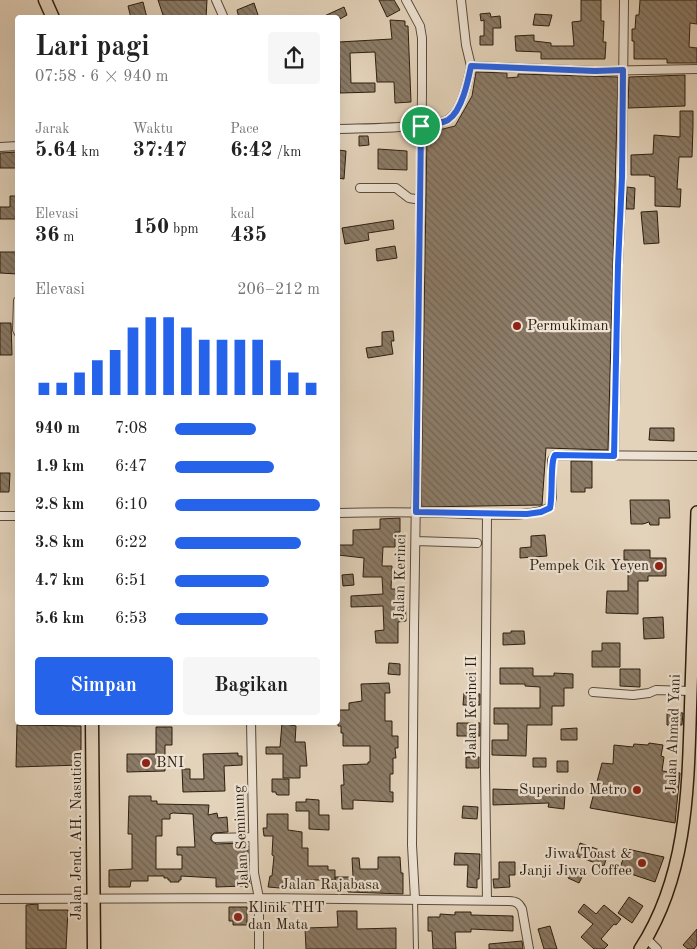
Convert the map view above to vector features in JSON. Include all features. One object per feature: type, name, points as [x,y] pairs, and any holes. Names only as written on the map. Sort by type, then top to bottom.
[{"type":"highway","points":[[44,0],[52,15]]},
{"type":"highway","name":"Jalan Jend. AH. Nasution","points":[[92,725],[94,949]]},
{"type":"main road","name":"Jalan Ahmad Yani","points":[[643,944],[660,916],[671,884],[680,847],[686,806],[697,512]]},
{"type":"street","points":[[216,0],[223,15]]},
{"type":"street","name":"Jalan Kerinci","points":[[406,0],[420,26],[422,38],[412,845],[415,899]]},
{"type":"street","points":[[340,129],[421,126],[447,120],[453,115],[467,86],[471,66],[466,45],[461,0]]},
{"type":"street","points":[[614,456],[622,177],[624,0]]},
{"type":"street","points":[[471,66],[595,71],[697,70]]},
{"type":"street","points":[[0,147],[15,146]]},
{"type":"street","points":[[360,188],[396,188],[409,198],[421,200]]},
{"type":"street","points":[[340,513],[527,514],[541,512],[550,508],[552,497],[552,460],[555,455],[697,456]]},
{"type":"street","name":"Jalan Kerinci II","points":[[487,514],[485,769],[487,900]]},
{"type":"street","points":[[0,516],[15,516]]},
{"type":"street","points":[[416,541],[477,542]]},
{"type":"street","points":[[593,692],[633,695],[656,690],[691,691]]},
{"type":"street","name":"Jalan Seminung","points":[[252,725],[254,873],[259,898],[259,949]]},
{"type":"street","points":[[216,838],[253,838]]},
{"type":"street","name":"Jalan Rajabasa","points":[[0,899],[259,898],[515,901],[520,904],[522,909],[529,949]]},
{"type":"street","points":[[643,944],[657,949]]},
{"type":"lane","name":"Jalan Kerinci","points":[[415,899],[416,949]]},
{"type":"building","points":[[158,0],[207,0],[206,15],[163,15]]},
{"type":"building","points":[[379,0],[394,0],[400,10],[387,17]]},
{"type":"building","points":[[581,0],[601,0],[601,21],[604,21],[603,42],[606,42],[605,59],[541,59],[541,52],[516,51],[515,36],[534,35],[534,41],[551,43],[551,46],[574,46],[572,22],[581,21]]},
{"type":"building","points":[[640,0],[697,0],[697,24],[690,23],[689,47],[697,48],[697,63],[667,63],[667,59],[634,59],[632,29],[635,29],[636,15],[639,15]]},
{"type":"building","points":[[143,2],[146,15],[130,15],[128,6]]},
{"type":"building","points":[[254,3],[258,15],[238,15],[237,10]]},
{"type":"building","points":[[344,7],[347,15],[340,19],[340,15],[327,15]]},
{"type":"building","points":[[490,13],[491,17],[500,16],[501,28],[493,28],[493,45],[480,45],[480,36],[484,36],[484,20],[481,21],[480,14]]},
{"type":"building","points":[[535,14],[552,15],[549,26],[533,25]]},
{"type":"building","points":[[390,20],[405,21],[405,26],[408,26],[411,102],[395,103],[394,82],[377,82],[375,52],[350,53],[351,83],[375,83],[375,92],[340,93],[340,42],[392,39]]},
{"type":"building","name":"Permukiman","points":[[476,72],[507,73],[507,78],[518,77],[518,74],[618,77],[608,450],[546,448],[542,505],[421,507],[427,133],[455,126],[472,96]]},
{"type":"building","points":[[685,75],[685,106],[628,108],[629,77]]},
{"type":"building","points":[[680,111],[693,111],[693,126],[692,157],[679,157],[677,189],[681,189],[680,207],[655,206],[655,177],[650,175],[631,175],[631,155],[653,154],[654,135],[680,137]]},
{"type":"building","points":[[359,136],[368,136],[369,145],[359,146]]},
{"type":"building","points":[[378,149],[407,151],[407,170],[378,169]]},
{"type":"building","points":[[340,150],[346,151],[344,179],[340,178]]},
{"type":"building","points":[[15,152],[15,168],[0,168],[0,153]]},
{"type":"building","points":[[627,187],[635,188],[634,209],[626,209]]},
{"type":"building","points":[[10,196],[15,196],[15,219],[0,219],[0,207],[10,207]]},
{"type":"building","points":[[657,211],[659,243],[644,244],[641,212]]},
{"type":"building","points":[[393,220],[394,229],[368,233],[369,240],[345,244],[342,228]]},
{"type":"building","points":[[395,246],[397,258],[377,261],[376,249]]},
{"type":"building","points":[[0,252],[15,252],[15,274],[0,273]]},
{"type":"building","points":[[0,323],[11,323],[12,355],[0,355]]},
{"type":"building","points":[[393,331],[394,341],[391,341],[393,354],[368,358],[366,348],[382,346],[382,332]]},
{"type":"building","points":[[650,428],[674,428],[674,441],[649,440]]},
{"type":"building","points":[[571,461],[592,461],[592,488],[585,488],[585,492],[571,492]]},
{"type":"building","points":[[0,473],[10,473],[9,492],[0,492]]},
{"type":"building","points":[[630,500],[669,500],[670,518],[659,518],[659,525],[650,525],[649,522],[631,524]]},
{"type":"building","points":[[400,518],[400,532],[395,532],[395,547],[383,547],[382,566],[392,566],[391,589],[405,589],[406,621],[398,622],[398,643],[376,643],[375,631],[384,630],[383,606],[351,607],[351,596],[383,594],[382,577],[363,577],[364,558],[340,555],[340,545],[353,545],[353,530],[380,529],[380,519]]},
{"type":"building","points":[[545,535],[547,556],[520,558],[520,548],[531,547],[531,536]]},
{"type":"building","points":[[624,550],[650,550],[650,558],[666,558],[666,576],[648,576],[648,581],[638,581],[638,614],[606,613],[607,591],[628,591],[628,560],[624,560]]},
{"type":"building","points":[[353,574],[354,585],[343,586],[342,575]]},
{"type":"building","points":[[663,617],[664,638],[644,639],[643,618]]},
{"type":"building","points":[[511,631],[524,631],[525,644],[503,645],[503,633],[511,633]]},
{"type":"building","points":[[602,643],[620,643],[620,667],[592,667],[592,651],[602,651]]},
{"type":"building","points":[[389,663],[400,664],[400,675],[388,674]]},
{"type":"building","points":[[500,668],[533,668],[533,676],[554,676],[554,673],[573,674],[573,688],[564,688],[564,706],[552,706],[552,725],[527,725],[526,756],[492,755],[492,740],[508,740],[508,724],[494,724],[494,708],[540,708],[540,687],[525,686],[525,684],[500,684]]},
{"type":"building","points":[[620,669],[640,669],[640,687],[620,686]]},
{"type":"building","points":[[389,683],[390,693],[385,693],[385,721],[392,721],[392,736],[398,736],[398,748],[395,748],[396,758],[393,758],[393,774],[390,774],[390,792],[393,792],[393,802],[353,800],[353,809],[342,809],[341,785],[344,785],[343,765],[368,764],[370,762],[370,746],[343,746],[343,733],[341,733],[341,726],[338,726],[340,725],[340,710],[349,710],[349,703],[362,701],[361,684]]},
{"type":"building","points":[[464,693],[480,694],[480,705],[463,705]]},
{"type":"building","points":[[667,712],[683,713],[682,725],[667,725]]},
{"type":"building","points":[[457,723],[480,723],[480,736],[457,736]]},
{"type":"building","points":[[17,725],[81,726],[81,765],[16,767]]},
{"type":"building","points":[[282,725],[296,726],[295,742],[305,742],[307,766],[300,766],[300,778],[283,778],[283,754],[266,754],[266,747],[280,747]]},
{"type":"building","name":"BNI","points":[[156,727],[172,727],[172,745],[165,745],[165,771],[127,772],[127,754],[156,754]]},
{"type":"building","points":[[577,728],[577,740],[561,740],[561,729]]},
{"type":"building","name":"Superindo Metro","points":[[649,743],[663,745],[661,756],[664,757],[662,771],[680,773],[675,823],[590,808],[602,763],[613,764],[614,745],[633,747],[634,744],[648,745]]},
{"type":"building","points":[[238,753],[238,756],[242,756],[242,765],[224,766],[225,791],[183,792],[182,769],[190,769],[190,779],[204,779],[203,754]]},
{"type":"building","points":[[466,757],[479,757],[479,768],[466,768]]},
{"type":"building","points":[[533,758],[546,758],[546,767],[533,767]]},
{"type":"building","points":[[557,761],[568,761],[568,772],[557,772]]},
{"type":"building","points":[[272,779],[289,779],[289,795],[278,795],[276,792],[272,792]]},
{"type":"building","points":[[493,789],[546,791],[546,793],[565,795],[564,809],[548,807],[549,803],[493,805]]},
{"type":"building","points":[[129,796],[151,796],[151,801],[157,801],[157,804],[209,805],[208,815],[217,813],[218,818],[227,817],[228,832],[214,833],[211,836],[211,840],[216,844],[243,843],[243,846],[248,846],[246,874],[248,874],[250,884],[216,887],[216,878],[181,876],[179,882],[170,882],[164,876],[148,876],[148,881],[131,881],[130,887],[109,887],[109,870],[132,869],[132,834],[128,834]],"holes":[[[173,813],[193,814],[195,847],[177,847],[177,855],[182,855],[182,869],[156,869],[156,836],[162,836],[162,819],[170,819],[170,814]]]},
{"type":"building","points":[[306,799],[319,800],[319,815],[329,815],[329,830],[309,829],[309,811],[296,811],[296,802],[306,802]]},
{"type":"building","points":[[463,806],[478,807],[477,819],[462,818]]},
{"type":"building","points":[[267,814],[288,814],[288,830],[302,832],[302,848],[308,848],[308,866],[328,866],[328,870],[335,870],[335,880],[306,880],[306,884],[292,885],[292,889],[268,887],[270,876],[272,876],[274,856],[272,855],[273,836],[264,836],[263,828],[267,828]]},
{"type":"building","points":[[580,843],[608,853],[604,866],[576,856]]},
{"type":"building","name":"Jiwa Toast & Janji Jiwa Coffee","points":[[627,849],[664,857],[655,882],[619,870]]},
{"type":"building","points":[[455,853],[480,854],[477,888],[467,887],[468,865],[454,865]]},
{"type":"building","points":[[378,857],[400,857],[401,873],[403,873],[403,894],[348,892],[348,889],[336,890],[335,877],[353,877],[352,858],[359,858],[360,869],[378,869]]},
{"type":"building","points":[[499,862],[515,862],[515,875],[509,875],[510,887],[494,888],[493,879],[499,879]]},
{"type":"building","points":[[572,868],[584,873],[579,883],[568,878]]},
{"type":"building","points":[[629,897],[643,906],[632,923],[618,913]]},
{"type":"building","points":[[38,904],[38,910],[68,910],[66,949],[26,949],[26,905]]},
{"type":"building","points":[[584,904],[596,914],[604,905],[621,919],[601,939],[608,945],[604,949],[594,949],[581,937],[593,924],[578,912]]},
{"type":"building","name":"Klinik THT dan Mata","points":[[229,907],[247,907],[247,925],[233,925],[233,921],[229,921]]},
{"type":"building","points":[[337,911],[357,911],[357,929],[396,928],[396,949],[306,949],[305,928],[338,927]]},
{"type":"building","points":[[455,912],[471,912],[471,915],[513,916],[513,931],[471,929],[471,932],[455,932],[456,949],[433,949],[432,931],[428,931],[428,917],[440,917],[440,914],[455,915]]},
{"type":"building","points":[[550,926],[557,949],[544,949],[538,929]]},
{"type":"building","points":[[697,929],[697,945],[694,949],[688,949],[683,945]]},
{"type":"building","points":[[522,941],[523,949],[489,949],[489,944]]},
{"type":"place","name":"Permukiman","points":[[517,326]]},
{"type":"place","name":"Pempek Cik Yeyen","points":[[659,566]]},
{"type":"place","name":"BNI","points":[[146,763]]},
{"type":"place","name":"Superindo Metro","points":[[637,790]]},
{"type":"place","name":"Jiwa Toast & Janji Jiwa Coffee","points":[[642,863]]},
{"type":"place","name":"Klinik THT dan Mata","points":[[238,917]]},
{"type":"route","points":[[471,66],[595,71],[623,70],[614,456],[555,455],[552,460],[552,497],[550,508],[541,512],[487,514],[416,512],[421,126],[447,120],[453,115],[467,86],[471,66]]}]
